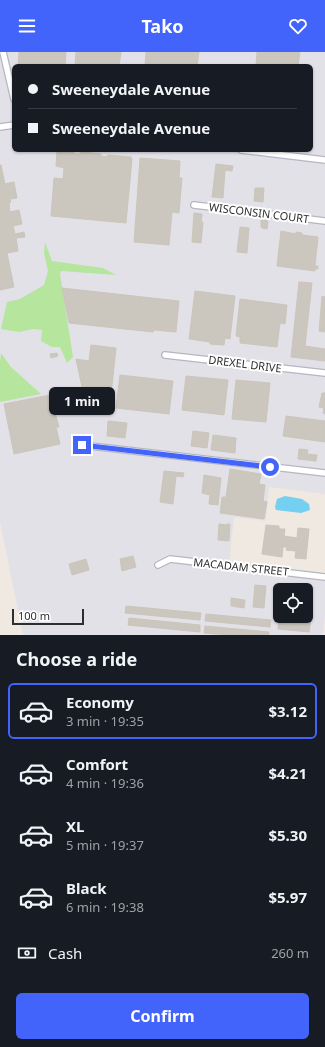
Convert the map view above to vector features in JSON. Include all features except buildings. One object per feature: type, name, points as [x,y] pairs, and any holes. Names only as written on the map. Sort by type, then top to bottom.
[{"type":"street","points":[[3,52],[12,90]]},
{"type":"street","points":[[0,127],[12,125]]},
{"type":"street","points":[[258,152],[325,160]]},
{"type":"street","name":"WISCONSIN COURT","points":[[194,205],[325,221]]},
{"type":"street","name":"DREXEL DRIVE","points":[[165,355],[325,373]]},
{"type":"street","points":[[82,445],[325,473]]},
{"type":"street","name":"MACADAM STREET","points":[[158,565],[170,560],[325,577]]},
{"type":"shaded area","points":[[0,52],[325,52],[325,494],[269,487],[266,521],[234,517],[229,566],[325,577],[325,615],[323,635],[23,635],[0,522]]},
{"type":"green space","points":[[45,242],[52,261],[103,268],[116,275],[61,271],[60,274],[73,357],[67,363],[60,347],[52,347],[41,341],[42,330],[33,329],[19,332],[1,329],[7,302],[20,299],[44,285],[48,271],[44,253]]},
{"type":"green space","points":[[1,353],[11,367],[41,394],[0,402]]},
{"type":"water","points":[[285,496],[302,499],[309,504],[310,510],[301,513],[276,510],[275,507],[277,499]]},
{"type":"route","points":[[82,445],[270,467]]}]
